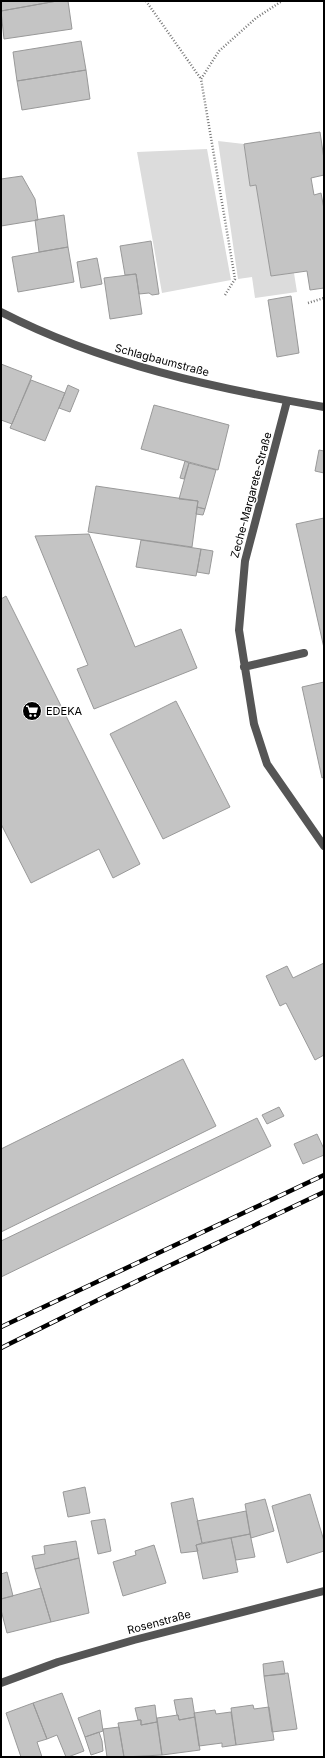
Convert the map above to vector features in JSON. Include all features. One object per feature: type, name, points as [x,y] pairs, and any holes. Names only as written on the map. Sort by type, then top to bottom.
[{"type":"street","name":"Schlagbaumstraße","points":[[1,312],[108,358],[170,376],[287,401],[324,407]]},
{"type":"street","name":"Zeche-Margarete-Straße","points":[[287,401],[244,561],[239,630],[254,724],[267,764],[324,846]]},
{"type":"street","points":[[244,667],[304,652]]},
{"type":"street","name":"Rosenstraße","points":[[1,1683],[58,1662],[134,1640],[324,1591]]},
{"type":"path","points":[[146,1],[201,79],[235,279],[225,296]]},
{"type":"path","points":[[201,79],[219,51],[256,18],[282,1]]},
{"type":"path","points":[[308,303],[324,298]]},
{"type":"shaded area","points":[[218,141],[244,144],[250,186],[256,185],[271,276],[294,273],[297,292],[255,298],[252,277],[238,279]]},
{"type":"shaded area","points":[[207,149],[231,280],[162,293],[137,152]]},
{"type":"building","points":[[1,1],[57,1],[1,11]]},
{"type":"building","points":[[57,1],[68,1],[72,29],[4,39],[1,11]]},
{"type":"building","points":[[81,41],[86,70],[17,81],[13,52]]},
{"type":"building","points":[[86,70],[90,99],[22,110],[17,81]]},
{"type":"building","points":[[320,132],[324,159],[324,175],[311,178],[314,195],[321,193],[324,209],[324,288],[310,290],[307,271],[271,276],[256,185],[250,186],[244,144]]},
{"type":"building","points":[[22,176],[35,199],[38,220],[1,226],[1,179]]},
{"type":"building","points":[[64,215],[68,247],[39,252],[35,220]]},
{"type":"building","points":[[151,241],[159,294],[139,294],[136,274],[125,275],[120,246]]},
{"type":"building","points":[[68,247],[74,282],[18,292],[12,257]]},
{"type":"building","points":[[97,258],[102,284],[81,288],[77,262]]},
{"type":"building","points":[[136,274],[142,314],[110,319],[104,278]]},
{"type":"building","points":[[291,296],[299,353],[277,357],[268,300]]},
{"type":"building","points":[[1,364],[32,376],[12,424],[1,420]]},
{"type":"building","points":[[31,380],[65,393],[45,441],[10,428]]},
{"type":"building","points":[[68,385],[79,390],[70,412],[59,408]]},
{"type":"building","points":[[154,405],[229,425],[218,470],[141,449]]},
{"type":"building","points":[[319,450],[324,451],[324,473],[315,471]]},
{"type":"building","points":[[185,461],[189,463],[184,479],[180,478]]},
{"type":"building","points":[[189,463],[216,470],[205,509],[197,507],[198,501],[179,499]]},
{"type":"building","points":[[96,486],[198,501],[192,547],[88,532]]},
{"type":"building","points":[[197,507],[205,509],[203,515],[196,514]]},
{"type":"building","points":[[324,518],[324,648],[296,524]]},
{"type":"building","points":[[89,534],[135,647],[181,629],[197,668],[94,709],[77,669],[88,665],[35,536]]},
{"type":"building","points":[[141,540],[201,549],[196,576],[136,567]]},
{"type":"building","points":[[201,549],[213,551],[209,574],[197,572]]},
{"type":"building","name":"EDEKA","points":[[6,596],[140,864],[113,878],[99,849],[31,883],[1,824],[1,599]]},
{"type":"building","points":[[324,682],[324,777],[322,778],[302,687]]},
{"type":"building","points":[[176,701],[230,807],[163,839],[110,734]]},
{"type":"building","points":[[324,963],[324,1055],[315,1060],[286,1003],[280,1006],[266,976],[287,966],[293,978]]},
{"type":"building","points":[[183,1059],[216,1126],[1,1232],[1,1149]]},
{"type":"building","points":[[279,1107],[284,1116],[267,1124],[262,1115]]},
{"type":"building","points":[[257,1118],[271,1146],[1,1277],[1,1241]]},
{"type":"building","points":[[317,1134],[324,1149],[324,1155],[303,1164],[294,1144]]},
{"type":"building","points":[[85,1487],[90,1513],[68,1517],[63,1492]]},
{"type":"building","points":[[310,1494],[324,1541],[324,1551],[287,1563],[272,1506]]},
{"type":"building","points":[[193,1498],[202,1543],[196,1545],[198,1551],[181,1553],[171,1503]]},
{"type":"building","points":[[265,1499],[274,1531],[251,1538],[245,1504]]},
{"type":"building","points":[[246,1511],[250,1534],[202,1543],[197,1521]]},
{"type":"building","points":[[105,1519],[111,1551],[98,1554],[91,1521]]},
{"type":"building","points":[[250,1534],[255,1557],[236,1560],[231,1538]]},
{"type":"building","points":[[231,1538],[238,1572],[203,1579],[196,1545]]},
{"type":"building","points":[[76,1541],[79,1558],[35,1569],[32,1556],[45,1554],[44,1546]]},
{"type":"building","points":[[154,1545],[166,1583],[123,1596],[113,1562],[136,1555],[135,1551]]},
{"type":"building","points":[[79,1558],[89,1613],[51,1622],[35,1569]]},
{"type":"building","points":[[7,1572],[13,1596],[1,1599],[1,1574]]},
{"type":"building","points":[[41,1588],[51,1622],[7,1633],[1,1610],[1,1599]]},
{"type":"building","points":[[283,1661],[285,1674],[264,1676],[263,1664]]},
{"type":"building","points":[[288,1673],[297,1729],[272,1732],[264,1676]]},
{"type":"building","points":[[62,1693],[84,1751],[68,1757],[66,1757],[57,1735],[47,1739],[33,1703]]},
{"type":"building","points":[[192,1698],[195,1717],[179,1720],[174,1700]]},
{"type":"building","points":[[33,1703],[47,1739],[37,1742],[42,1757],[21,1757],[6,1713]]},
{"type":"building","points":[[155,1705],[157,1722],[141,1725],[141,1720],[138,1720],[135,1708]]},
{"type":"building","points":[[253,1705],[254,1709],[269,1707],[274,1740],[236,1745],[231,1708]]},
{"type":"building","points":[[100,1710],[103,1731],[85,1737],[78,1718]]},
{"type":"building","points":[[215,1710],[216,1714],[231,1712],[236,1745],[222,1747],[222,1743],[199,1746],[194,1713]]},
{"type":"building","points":[[178,1715],[179,1720],[195,1717],[200,1750],[162,1755],[157,1718]]},
{"type":"building","points":[[141,1720],[141,1725],[157,1722],[162,1755],[124,1757],[118,1723]]},
{"type":"building","points":[[119,1727],[124,1757],[107,1757],[103,1729]]},
{"type":"building","points":[[99,1732],[103,1751],[91,1755],[85,1737]]},
{"type":"railway","points":[[1,1327],[324,1175]]},
{"type":"railway","points":[[1,1348],[112,1293],[324,1192]]},
{"type":"place","name":"EDEKA","points":[[32,711]]}]
